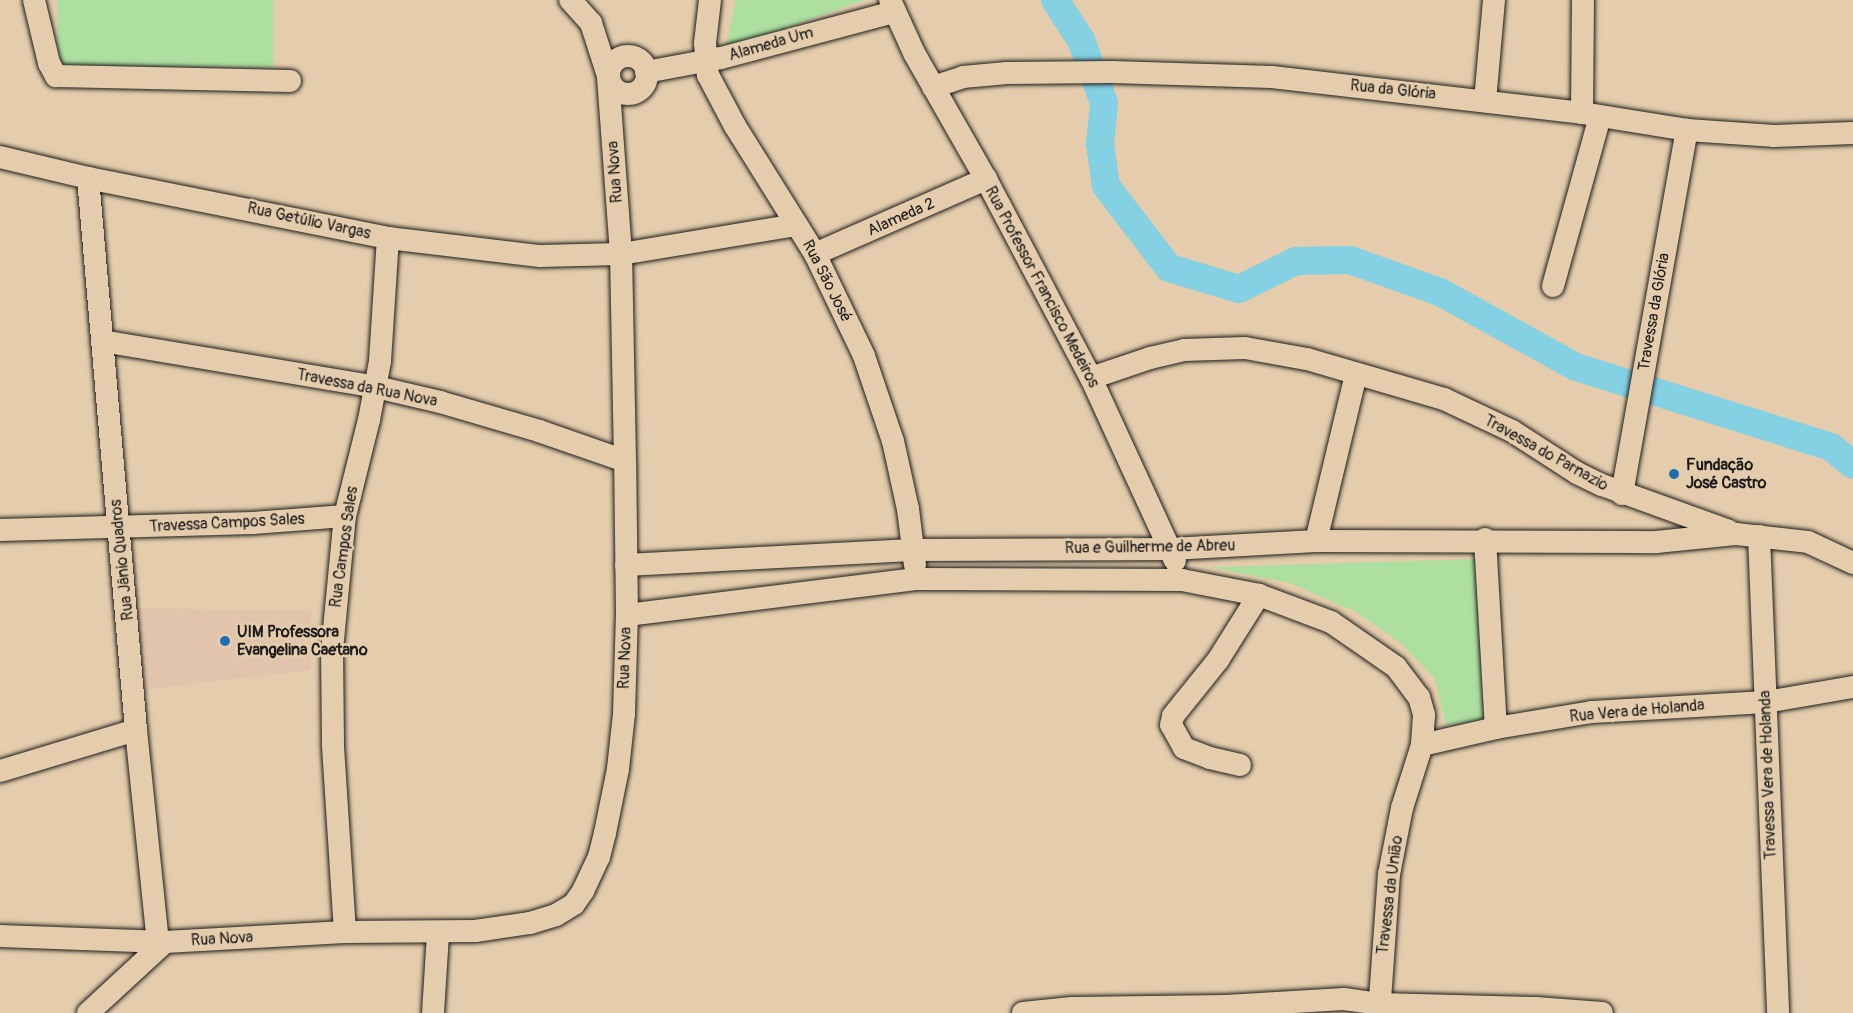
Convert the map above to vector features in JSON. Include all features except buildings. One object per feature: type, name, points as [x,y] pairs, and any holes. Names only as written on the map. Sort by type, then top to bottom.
[{"type":"street","points":[[34,0],[49,63],[56,76],[290,81]]},
{"type":"street","name":"Rua Nova","points":[[0,936],[161,942],[345,932],[438,933],[530,923],[556,915],[574,904],[583,891],[601,849],[618,769],[624,714],[627,615],[625,461],[621,254],[608,76],[591,24],[570,0]]},
{"type":"street","name":"Rua São José","points":[[710,0],[705,61],[708,75],[718,98],[815,254],[844,311],[881,402],[901,475],[918,579]]},
{"type":"street","points":[[1485,101],[1494,0]]},
{"type":"street","points":[[1553,286],[1591,114],[1583,0]]},
{"type":"street","name":"Alameda Um","points":[[641,65],[705,61],[892,6]]},
{"type":"street","name":"Rua Professor Francisco Medeiros","points":[[892,6],[933,87],[986,179],[1091,378],[1171,549],[1182,580]]},
{"type":"street","points":[[591,24],[641,65],[644,84],[610,111]]},
{"type":"street","points":[[635,92],[617,91],[608,76],[618,59],[641,65]]},
{"type":"street","name":"Rua da Glória","points":[[933,87],[983,74],[1112,72],[1272,77],[1591,114],[1687,130],[1774,136],[1853,133]]},
{"type":"street","name":"Travessa da Glória","points":[[1622,494],[1687,130]]},
{"type":"street","name":"Rua Getúlio Vargas","points":[[0,157],[88,178],[388,238],[540,256],[621,254]]},
{"type":"street","name":"Rua Jânio Quadros","points":[[88,178],[136,730],[161,942]]},
{"type":"street","name":"Alameda 2","points":[[815,254],[986,179]]},
{"type":"street","points":[[621,254],[797,225]]},
{"type":"street","name":"Rua Campos Sales","points":[[345,932],[335,776],[332,671],[336,598],[345,516],[376,387],[388,238]]},
{"type":"street","name":"Travessa da Rua Nova","points":[[102,341],[376,387],[440,402],[539,431],[625,461]]},
{"type":"street","name":"Travessa do Parnazio","points":[[1091,378],[1184,350],[1245,348],[1275,353],[1444,399],[1512,431],[1577,473],[1622,494],[1736,534]]},
{"type":"street","points":[[1316,541],[1356,374]]},
{"type":"street","name":"Travessa Campos Sales","points":[[0,530],[253,523],[345,516]]},
{"type":"street","points":[[1736,534],[1808,542],[1853,562]]},
{"type":"street","name":"Rua e Guilherme de Abreu","points":[[626,565],[912,550],[1171,549],[1316,541],[1485,539],[1656,542],[1736,534]]},
{"type":"street","name":"Travessa Vera de Holanda","points":[[1759,536],[1778,1013]]},
{"type":"street","points":[[1485,539],[1496,728]]},
{"type":"street","name":"Rua e Guilherme de Abreu","points":[[627,615],[918,579],[1182,580],[1259,595],[1331,622],[1396,667],[1419,697],[1424,715],[1422,745]]},
{"type":"street","points":[[1240,765],[1210,758],[1184,748],[1171,725],[1173,716],[1218,660],[1259,595]]},
{"type":"street","name":"Rua Vera de Holanda","points":[[1422,745],[1496,728],[1592,712],[1766,702],[1853,687]]},
{"type":"street","points":[[0,771],[136,730]]},
{"type":"street","name":"Travessa da União","points":[[1379,1009],[1389,874],[1402,808],[1422,745]]},
{"type":"street","points":[[433,1013],[438,933]]},
{"type":"street","points":[[88,1013],[161,942]]},
{"type":"street","points":[[1023,1013],[1072,1008],[1226,1006],[1344,999],[1379,1009],[1536,1008],[1602,1013]]},
{"type":"shaded area","name":"UIM Professora Evangelina Caetano","points":[[136,608],[311,611],[311,670],[143,690]]},
{"type":"green space","points":[[57,0],[273,0],[273,67],[57,67]]},
{"type":"green space","points":[[736,0],[864,0],[725,50]]},
{"type":"green space","points":[[1482,559],[1493,720],[1446,725],[1435,679],[1402,644],[1356,612],[1290,583],[1209,567]]},
{"type":"waterway","points":[[1055,0],[1081,40],[1104,103],[1100,144],[1106,186],[1169,268],[1239,289],[1296,261],[1350,260],[1440,292],[1576,367],[1831,447],[1853,465]]},
{"type":"place","name":"Fundação José Castro","points":[[1674,474]]},
{"type":"place","name":"UIM Professora Evangelina Caetano","points":[[225,641]]}]
